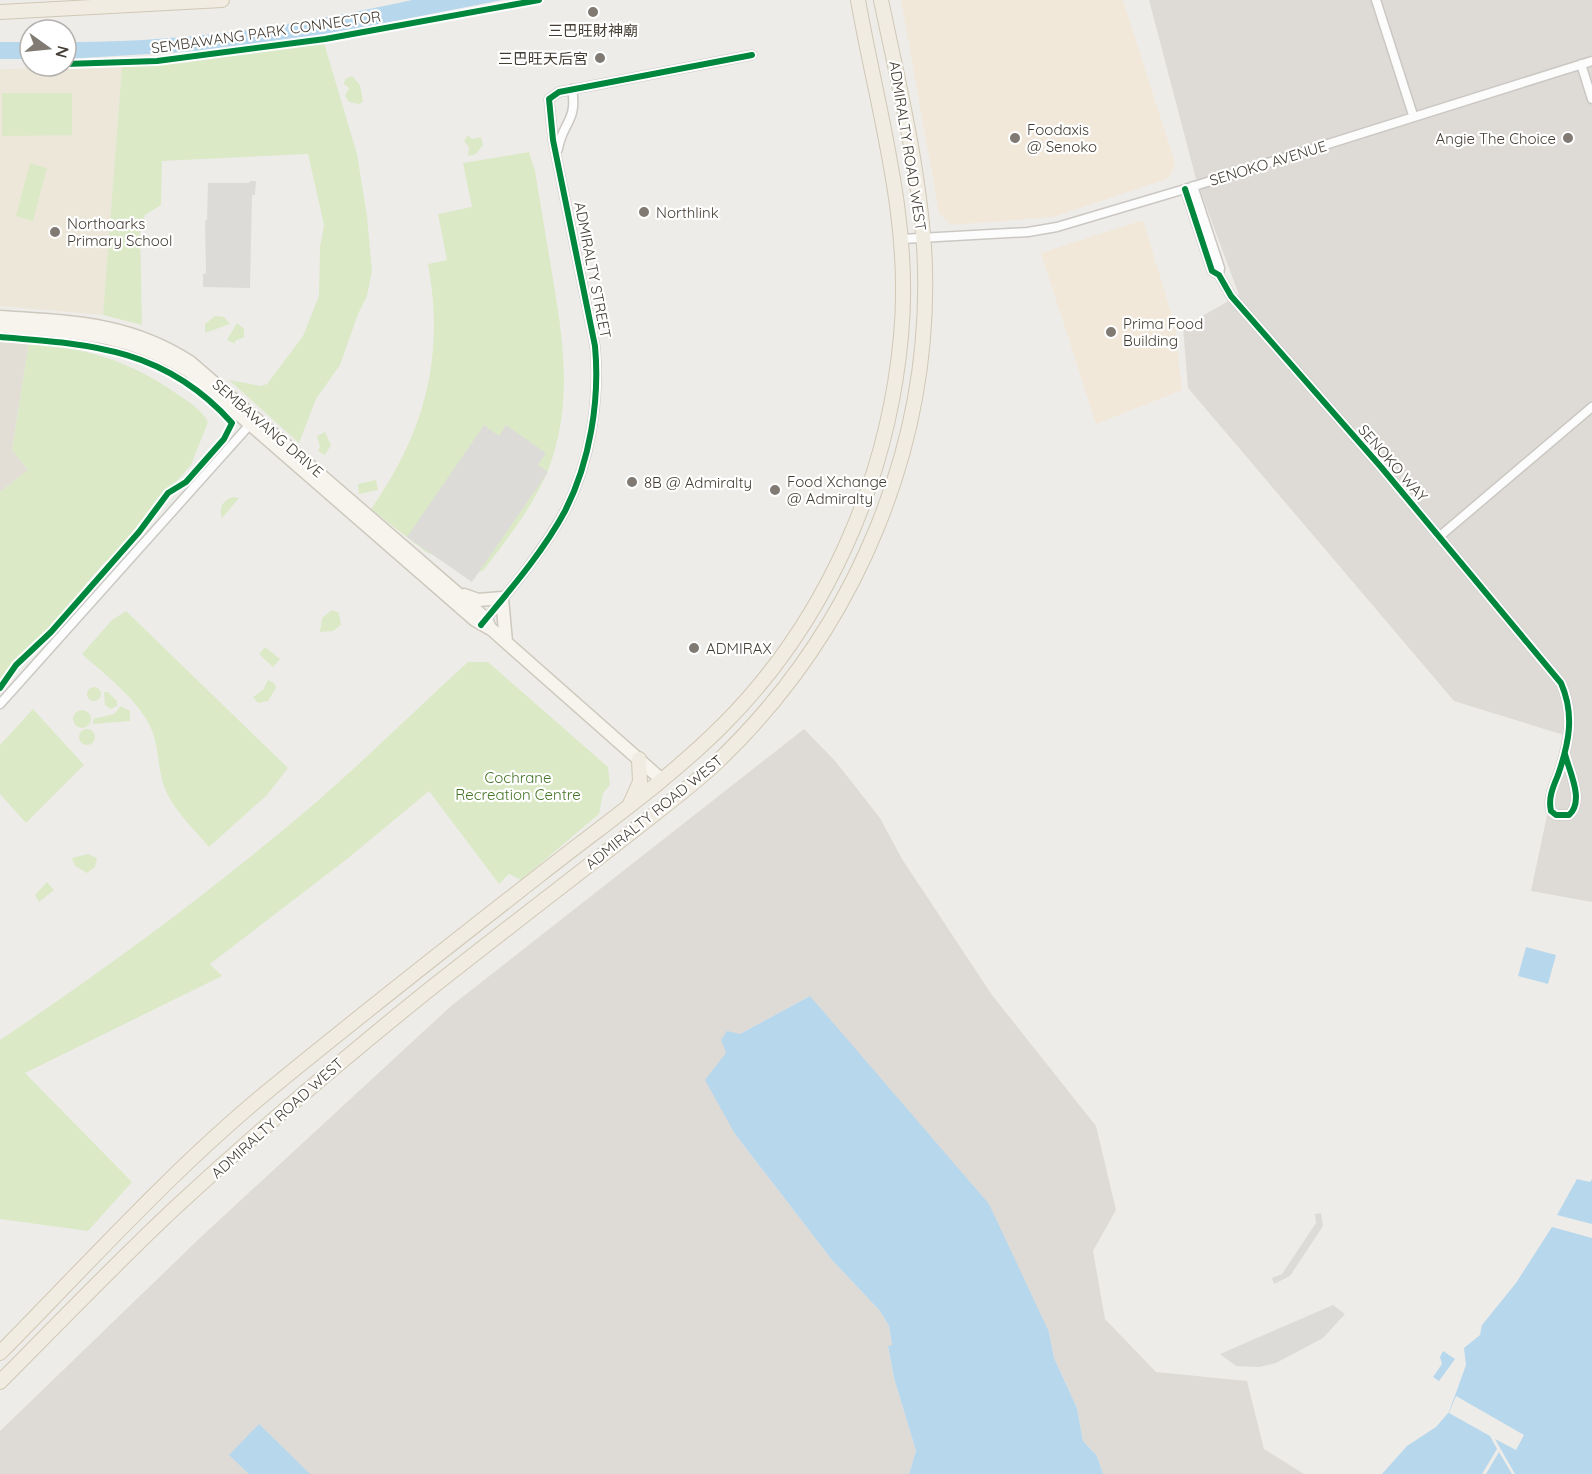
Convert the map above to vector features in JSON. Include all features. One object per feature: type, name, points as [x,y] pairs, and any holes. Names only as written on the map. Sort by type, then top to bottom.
[{"type":"main road","points":[[0,12],[222,0]]},
{"type":"main road","name":"ADMIRALTY ROAD WEST","points":[[0,1353],[184,1167],[260,1098],[440,953],[628,808],[726,722],[758,686],[803,624],[843,553],[874,471],[891,404],[902,325],[904,285],[902,239],[893,173],[858,0]]},
{"type":"main road","name":"ADMIRALTY ROAD WEST","points":[[0,1382],[176,1207],[335,1065],[693,782],[730,749],[776,699],[819,641],[857,576],[879,525],[904,445],[919,380],[925,312],[923,239],[904,107],[881,0]]},
{"type":"main road","name":"SEMBAWANG DRIVE","points":[[0,317],[92,324],[148,339],[190,362],[253,421],[662,780]]},
{"type":"main road","name":"SEMBAWANG DRIVE","points":[[0,326],[88,333],[146,347],[189,371],[253,421],[457,593],[486,624]]},
{"type":"main road","points":[[457,593],[478,600],[502,598],[506,642]]},
{"type":"main road","points":[[628,808],[640,782],[639,759]]},
{"type":"main road","points":[[662,780],[668,786],[674,787],[693,782]]},
{"type":"main road","points":[[66,1286],[89,1273],[101,1280]]},
{"type":"street","points":[[1376,0],[1413,116]]},
{"type":"street","name":"ADMIRALTY STREET","points":[[486,624],[564,512],[582,466],[593,418],[596,378],[595,346],[549,112],[549,99],[554,94],[572,89],[752,55]]},
{"type":"street","name":"SENOKO AVENUE","points":[[902,239],[1042,230],[1189,188],[1592,61]]},
{"type":"street","points":[[1581,64],[1592,99]]},
{"type":"street","name":"ADMIRALTY STREET","points":[[558,153],[560,139],[574,111],[572,89]]},
{"type":"street","name":"SENOKO WAY","points":[[1189,188],[1220,268],[1220,276],[1231,296],[1440,536],[1561,683],[1570,706],[1570,725],[1565,754],[1550,797],[1551,811],[1556,815],[1569,815],[1576,802],[1576,791],[1565,754]]},
{"type":"street","points":[[1440,536],[1592,407]]},
{"type":"street","points":[[0,704],[253,421]]},
{"type":"shaded area","points":[[901,0],[1123,0],[1175,163],[1169,178],[1053,217],[951,225],[939,213]]},
{"type":"shaded area","points":[[1149,0],[1592,0],[1592,902],[1531,891],[1564,735],[1454,701],[1188,388],[1183,327],[1239,295],[1196,179]]},
{"type":"shaded area","name":"Northoarks Primary School","points":[[122,66],[103,315],[0,306],[0,69],[18,69],[18,78],[78,78],[78,67]]},
{"type":"shaded area","points":[[256,181],[255,195],[252,195],[250,288],[203,287],[203,274],[206,273],[205,221],[207,220],[208,183],[249,183]]},
{"type":"shaded area","points":[[1143,220],[1175,326],[1182,390],[1096,424],[1041,253]]},
{"type":"shaded area","points":[[0,340],[29,342],[12,450],[28,470],[0,492]]},
{"type":"shaded area","points":[[484,425],[499,436],[506,425],[546,453],[538,465],[548,472],[472,582],[407,537]]},
{"type":"shaded area","points":[[804,729],[836,762],[880,818],[902,859],[992,995],[1096,1126],[1116,1210],[1093,1251],[1105,1319],[1156,1372],[1247,1381],[1264,1449],[1304,1474],[1103,1474],[1097,1456],[1083,1441],[1077,1408],[1054,1358],[1049,1332],[810,996],[740,1034],[726,1052],[735,1134],[832,1260],[880,1311],[889,1326],[892,1345],[888,1347],[894,1378],[916,1451],[909,1474],[0,1474],[0,1431],[202,1236],[451,1006]]},
{"type":"shaded area","points":[[1321,1213],[1323,1226],[1290,1276],[1274,1284],[1272,1278],[1282,1274],[1316,1223],[1315,1214]]},
{"type":"shaded area","points":[[1333,1305],[1345,1314],[1323,1338],[1276,1363],[1259,1367],[1236,1366],[1220,1354]]},
{"type":"green space","points":[[324,43],[357,154],[367,216],[372,271],[367,296],[358,314],[340,365],[316,399],[299,443],[229,380],[261,386],[267,384],[303,336],[319,296],[320,247],[324,225],[308,154],[162,161],[161,205],[145,215],[140,227],[142,325],[103,315],[122,66],[200,60]]},
{"type":"green space","points":[[352,76],[360,85],[363,102],[359,104],[349,102],[345,96],[349,88],[344,84],[345,79]]},
{"type":"green space","points":[[2,93],[72,93],[72,135],[2,136]]},
{"type":"green space","points":[[468,135],[472,139],[481,137],[483,145],[476,154],[468,156],[469,147],[464,141]]},
{"type":"green space","points":[[529,152],[535,171],[561,335],[563,409],[552,459],[539,489],[483,571],[476,572],[426,552],[371,509],[405,451],[426,392],[432,362],[434,330],[433,298],[428,264],[447,260],[438,214],[472,207],[463,163]]},
{"type":"green space","points":[[30,163],[47,168],[33,221],[16,216]]},
{"type":"green space","points":[[215,316],[224,317],[230,324],[205,333],[205,324]]},
{"type":"green space","points":[[237,323],[244,329],[244,337],[235,341],[235,344],[227,340]]},
{"type":"green space","points":[[29,342],[88,352],[125,365],[160,383],[186,400],[208,422],[191,465],[160,500],[143,528],[103,564],[74,603],[0,686],[0,492],[28,470],[12,450]]},
{"type":"green space","points":[[325,432],[331,445],[325,455],[318,451],[320,447],[317,436]]},
{"type":"green space","points":[[376,480],[378,490],[359,494],[358,484]]},
{"type":"green space","points":[[233,497],[239,498],[222,518],[222,505]]},
{"type":"green space","points":[[332,610],[339,613],[341,625],[333,631],[320,632],[322,618]]},
{"type":"green space","points":[[126,611],[288,768],[267,795],[209,847],[183,817],[166,792],[155,738],[143,714],[118,686],[82,654],[112,620]]},
{"type":"green space","points":[[265,647],[280,659],[273,667],[259,654]]},
{"type":"green space","name":"Cochrane Recreation Centre","points":[[468,662],[488,662],[608,767],[610,785],[603,793],[599,814],[521,880],[509,874],[499,884],[429,791],[347,859],[210,964],[222,976],[25,1073],[132,1182],[88,1231],[0,1219],[0,1040],[79,986],[233,871],[348,774]]},
{"type":"green space","points":[[268,680],[274,683],[276,688],[268,701],[258,703],[253,697],[263,690]]},
{"type":"green space","points":[[91,687],[97,687],[101,694],[97,701],[91,701],[87,697],[87,691]]},
{"type":"green space","points":[[104,692],[108,692],[117,701],[117,706],[111,709],[105,705]]},
{"type":"green space","points":[[121,706],[130,711],[130,721],[93,724],[93,719],[114,714]]},
{"type":"green space","points":[[33,709],[84,765],[26,823],[0,794],[0,745]]},
{"type":"green space","points":[[82,710],[88,713],[91,719],[88,725],[82,728],[76,725],[73,719],[76,713]]},
{"type":"green space","points":[[84,729],[90,729],[95,737],[93,743],[84,745],[79,740],[79,734]]},
{"type":"green space","points":[[88,854],[97,858],[95,867],[87,873],[75,866],[72,858]]},
{"type":"green space","points":[[47,882],[54,890],[39,902],[35,895]]},
{"type":"water","points":[[412,0],[502,0],[345,31],[230,49],[78,58],[78,42],[197,36],[327,17]]},
{"type":"water","points":[[0,42],[18,42],[18,59],[0,59]]},
{"type":"water","points":[[1526,947],[1556,955],[1548,984],[1518,976]]},
{"type":"water","points":[[810,996],[989,1204],[1049,1332],[1054,1358],[1077,1408],[1083,1441],[1097,1456],[1103,1474],[909,1474],[916,1451],[894,1378],[888,1346],[892,1345],[889,1326],[880,1311],[832,1260],[735,1134],[705,1080],[726,1053],[721,1040],[727,1031],[740,1034]]},
{"type":"water","points":[[1577,1179],[1590,1182],[1592,1179],[1592,1224],[1557,1215]]},
{"type":"water","points":[[1552,1227],[1592,1238],[1592,1474],[1382,1474],[1407,1446],[1436,1427],[1449,1412],[1466,1365],[1464,1348],[1480,1335],[1482,1325],[1516,1283]]},
{"type":"water","points":[[1443,1351],[1455,1359],[1439,1381],[1433,1377],[1442,1364],[1440,1357]]},
{"type":"water","points":[[259,1424],[310,1474],[249,1474],[229,1455]]},
{"type":"pier","points":[[1456,1396],[1524,1435],[1516,1450],[1495,1439],[1515,1474],[1512,1474],[1499,1452],[1486,1474],[1482,1474],[1497,1449],[1490,1436],[1449,1413]]},
{"type":"cycle path","name":"SEMBAWANG PARK CONNECTOR","points":[[78,64],[157,61],[325,39],[539,0]]},
{"type":"cycle path","points":[[481,625],[536,556],[565,511],[574,492],[587,451],[594,409],[595,346],[553,140],[549,99],[559,92],[752,55]]},
{"type":"cycle path","points":[[1185,189],[1212,271],[1219,275],[1231,296],[1381,467],[1561,683],[1568,706],[1569,729],[1565,752],[1551,797],[1551,811],[1556,815],[1569,815],[1576,802],[1565,754]]},
{"type":"cycle path","points":[[0,337],[96,348],[154,365],[181,379],[207,398],[232,423],[224,439],[186,482],[168,493],[139,532],[51,632],[16,665],[0,688]]},
{"type":"place","name":"三巴旺財神廟","points":[[593,12]]},
{"type":"place","name":"三巴旺天后宮","points":[[600,58]]},
{"type":"place","name":"Foodaxis @ Senoko","points":[[1015,138]]},
{"type":"place","name":"Angie The Choice","points":[[1568,138]]},
{"type":"place","name":"Northlink","points":[[644,212]]},
{"type":"place","name":"Northoarks Primary School","points":[[55,232]]},
{"type":"place","name":"Prima Food Building","points":[[1111,332]]},
{"type":"place","name":"8B @ Admiralty","points":[[632,482]]},
{"type":"place","name":"Food Xchange @ Admiralty","points":[[775,490]]},
{"type":"place","name":"ADMIRAX","points":[[694,648]]}]
